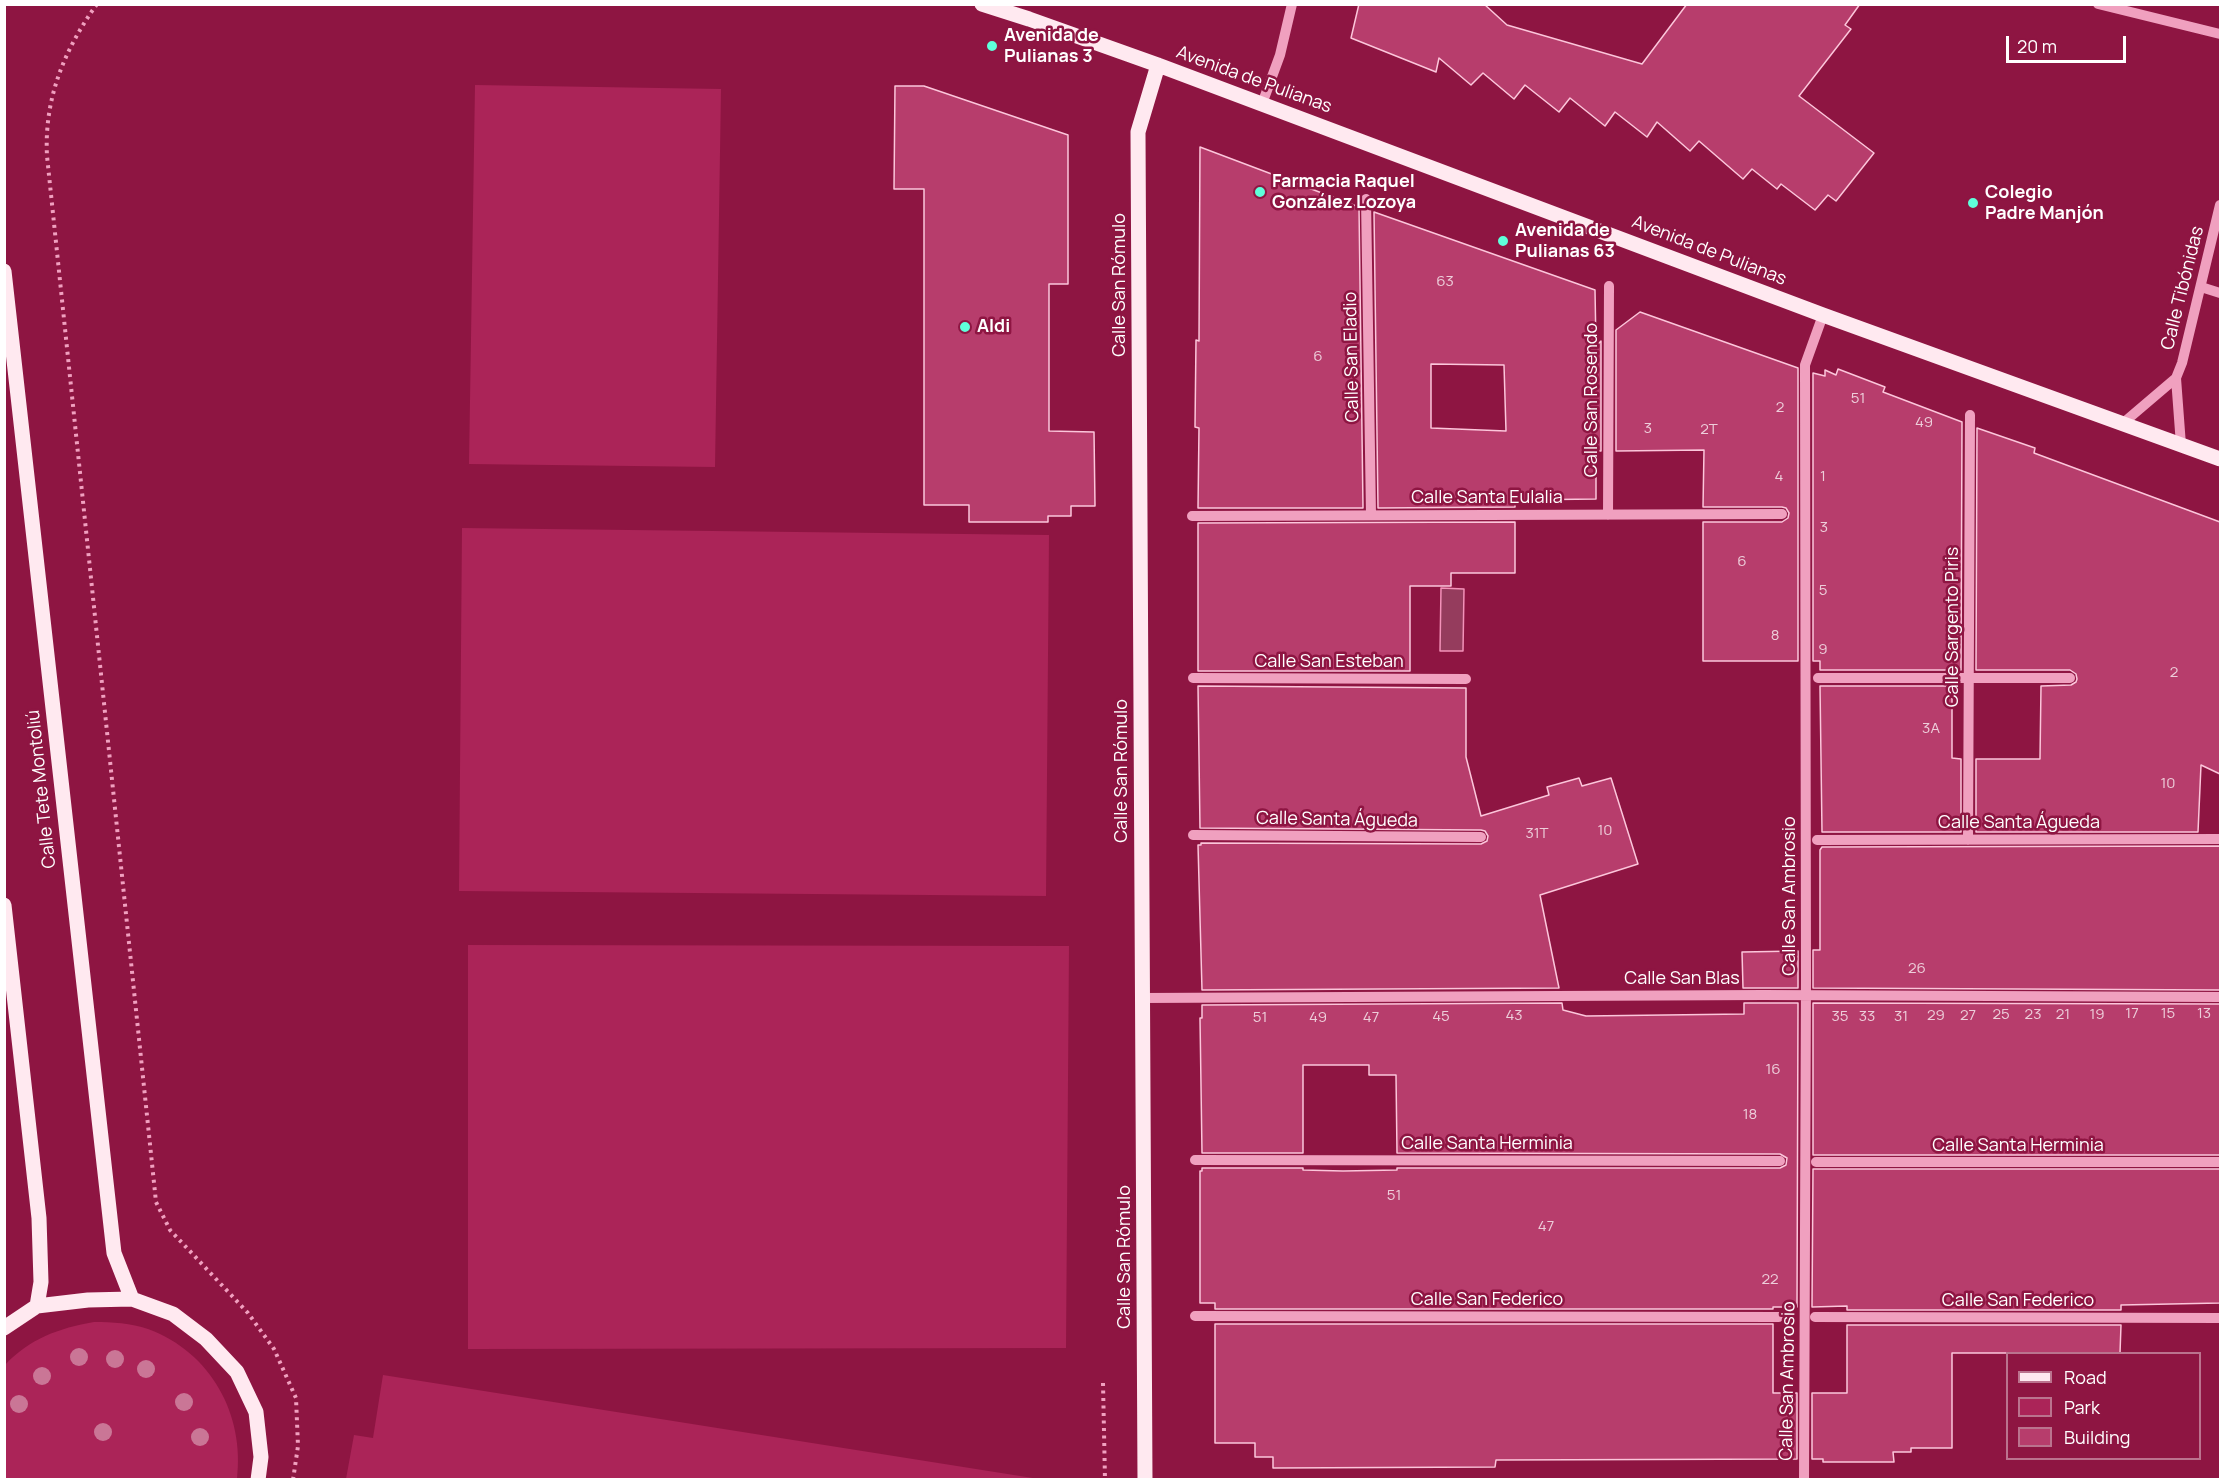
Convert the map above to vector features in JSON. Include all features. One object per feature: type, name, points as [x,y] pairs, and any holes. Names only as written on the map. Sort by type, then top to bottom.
[{"type":"main road","name":"Avenida de Pulianas","points":[[982,4],[1158,65],[1823,315],[2220,459]]},
{"type":"main road","name":"Calle San Rómulo","points":[[1145,1479],[1137,132],[1158,65]]},
{"type":"main road","name":"Calle Tete Montoliú","points":[[4,271],[114,1253],[132,1299]]},
{"type":"main road","points":[[4,905],[39,1218],[41,1282],[37,1306]]},
{"type":"main road","points":[[4,1328],[37,1306],[88,1300],[132,1299],[173,1314],[206,1339],[237,1372],[256,1412],[261,1457],[258,1479]]},
{"type":"street","points":[[1262,104],[1280,55],[1292,4]]},
{"type":"street","points":[[2098,4],[2220,34]]},
{"type":"street","name":"Calle San Eladio","points":[[1366,199],[1371,515]]},
{"type":"street","name":"Calle Tibónidas","points":[[2181,445],[2176,378],[2182,363],[2220,205]]},
{"type":"street","name":"Calle San Rosendo","points":[[1608,515],[1609,286]]},
{"type":"street","points":[[2201,287],[2220,293]]},
{"type":"street","name":"Calle San Ambrosio","points":[[1804,1479],[1805,365],[1823,315]]},
{"type":"street","name":"Calle Tibónidas","points":[[2122,424],[2176,378]]},
{"type":"street","name":"Calle Sargento Piris","points":[[1968,840],[1970,415]]},
{"type":"street","name":"Calle Santa Eulalia","points":[[1192,516],[1782,514]]},
{"type":"street","name":"Calle San Esteban","points":[[1193,678],[1466,679]]},
{"type":"street","points":[[1818,678],[2070,678]]},
{"type":"street","name":"Calle Santa Águeda","points":[[1193,835],[1480,837]]},
{"type":"street","name":"Calle Santa Águeda","points":[[1817,840],[2220,839]]},
{"type":"street","name":"Calle San Blas","points":[[1143,998],[1806,995],[2220,997]]},
{"type":"street","name":"Calle Santa Herminia","points":[[1195,1161],[1780,1161]]},
{"type":"street","name":"Calle Santa Herminia","points":[[1816,1162],[2220,1162]]},
{"type":"street","name":"Calle San Federico","points":[[1194,1316],[1779,1317]]},
{"type":"street","name":"Calle San Federico","points":[[1815,1317],[2220,1318]]},
{"type":"path","points":[[97,4],[82,25],[63,60],[52,95],[46,140],[156,1202],[170,1230],[248,1313],[274,1349],[296,1398],[298,1446],[293,1479]]},
{"type":"path","points":[[1103,1383],[1105,1479]]},
{"type":"green space","points":[[475,85],[721,89],[715,467],[469,464]]},
{"type":"green space","points":[[462,528],[1049,535],[1046,896],[459,891]]},
{"type":"green space","points":[[468,945],[1069,946],[1066,1348],[468,1349]]},
{"type":"green space","points":[[94,1322],[121,1323],[148,1329],[170,1339],[190,1353],[206,1370],[229,1409],[238,1455],[237,1479],[5,1479],[5,1365],[24,1348],[45,1336]]},
{"type":"green space","points":[[383,1375],[1039,1479],[346,1479],[354,1435],[373,1438]]},
{"type":"shaded area","points":[[1441,588],[1464,589],[1463,651],[1440,651]]},
{"type":"building","points":[[1359,4],[1484,4],[1507,25],[1642,64],[1687,4],[1860,4],[1845,25],[1851,29],[1799,96],[1874,153],[1836,201],[1828,195],[1815,210],[1781,184],[1777,189],[1752,169],[1743,179],[1699,141],[1690,151],[1657,122],[1647,137],[1615,112],[1605,126],[1570,98],[1559,112],[1525,85],[1514,99],[1483,73],[1471,85],[1439,58],[1436,72],[1351,38]]},
{"type":"building","points":[[895,86],[924,86],[1068,135],[1068,284],[1049,284],[1049,431],[1094,432],[1095,506],[1071,506],[1071,516],[1048,516],[1048,522],[969,522],[969,505],[924,505],[924,189],[894,189]]},
{"type":"building","points":[[1200,147],[1359,207],[1363,508],[1198,508],[1199,428],[1195,427],[1196,340],[1199,341]]},
{"type":"building","points":[[1374,212],[1595,290],[1596,346],[1601,341],[1601,451],[1596,451],[1596,499],[1515,500],[1515,507],[1378,508]],"holes":[[[1431,364],[1504,365],[1506,431],[1431,428]]]},
{"type":"building","points":[[1640,312],[1798,368],[1798,661],[1703,661],[1703,522],[1782,522],[1788,518],[1789,513],[1786,508],[1782,507],[1703,507],[1704,450],[1616,451],[1616,330]]},
{"type":"building","points":[[1838,369],[1885,387],[1883,392],[1962,422],[1961,670],[1820,670],[1820,661],[1813,661],[1813,373],[1825,376],[1825,370],[1836,375]]},
{"type":"building","points":[[1977,428],[2035,448],[2034,453],[2220,522],[2220,774],[2201,765],[2198,832],[1976,832],[1976,759],[2040,759],[2041,686],[2071,685],[2077,679],[2076,674],[2070,670],[1976,670]]},
{"type":"building","points":[[1515,522],[1515,573],[1451,573],[1451,586],[1410,586],[1410,671],[1198,671],[1198,523]]},
{"type":"building","points":[[1198,686],[1466,688],[1466,757],[1481,816],[1549,795],[1547,787],[1579,778],[1582,786],[1611,778],[1638,864],[1540,895],[1559,988],[1202,990],[1198,845],[1201,843],[1481,844],[1487,841],[1488,836],[1485,831],[1481,830],[1200,828]]},
{"type":"building","points":[[1820,686],[1952,686],[1952,758],[1961,759],[1961,832],[1822,832]]},
{"type":"building","points":[[2220,846],[2220,990],[1813,988],[1813,950],[1820,950],[1820,850],[1822,847]]},
{"type":"building","points":[[1798,951],[1798,988],[1743,988],[1742,952]]},
{"type":"building","points":[[1562,1003],[1563,1010],[1586,1016],[1744,1014],[1744,1003],[1798,1003],[1797,1307],[1773,1307],[1773,1309],[1215,1309],[1215,1303],[1200,1303],[1200,1171],[1202,1168],[1303,1168],[1303,1170],[1343,1171],[1397,1170],[1397,1168],[1780,1168],[1786,1165],[1787,1158],[1780,1154],[1397,1153],[1396,1075],[1369,1075],[1369,1065],[1303,1065],[1303,1153],[1202,1153],[1200,1018],[1202,1018],[1202,1005]]},
{"type":"building","points":[[1813,1003],[2220,1004],[2220,1155],[1813,1155]]},
{"type":"building","points":[[1813,1169],[2220,1169],[2220,1303],[2121,1305],[2121,1310],[1847,1310],[1847,1306],[1812,1307]]},
{"type":"building","points":[[1215,1324],[1773,1324],[1773,1393],[1797,1393],[1797,1459],[1496,1460],[1495,1467],[1273,1468],[1273,1457],[1255,1457],[1255,1443],[1215,1443]]},
{"type":"building","points":[[1847,1325],[2121,1325],[2120,1352],[1952,1353],[1952,1448],[1911,1448],[1911,1452],[1893,1452],[1894,1462],[1823,1462],[1823,1459],[1812,1459],[1812,1393],[1847,1393]]},
{"type":"place","name":"Avenida de Pulianas 3","points":[[992,46]]},
{"type":"place","name":"Farmacia Raquel González Lozoya","points":[[1260,192]]},
{"type":"place","name":"Colegio Padre Manjón","points":[[1973,203]]},
{"type":"place","name":"Avenida de Pulianas 63","points":[[1503,241]]},
{"type":"place","name":"Aldi","points":[[965,327]]}]
